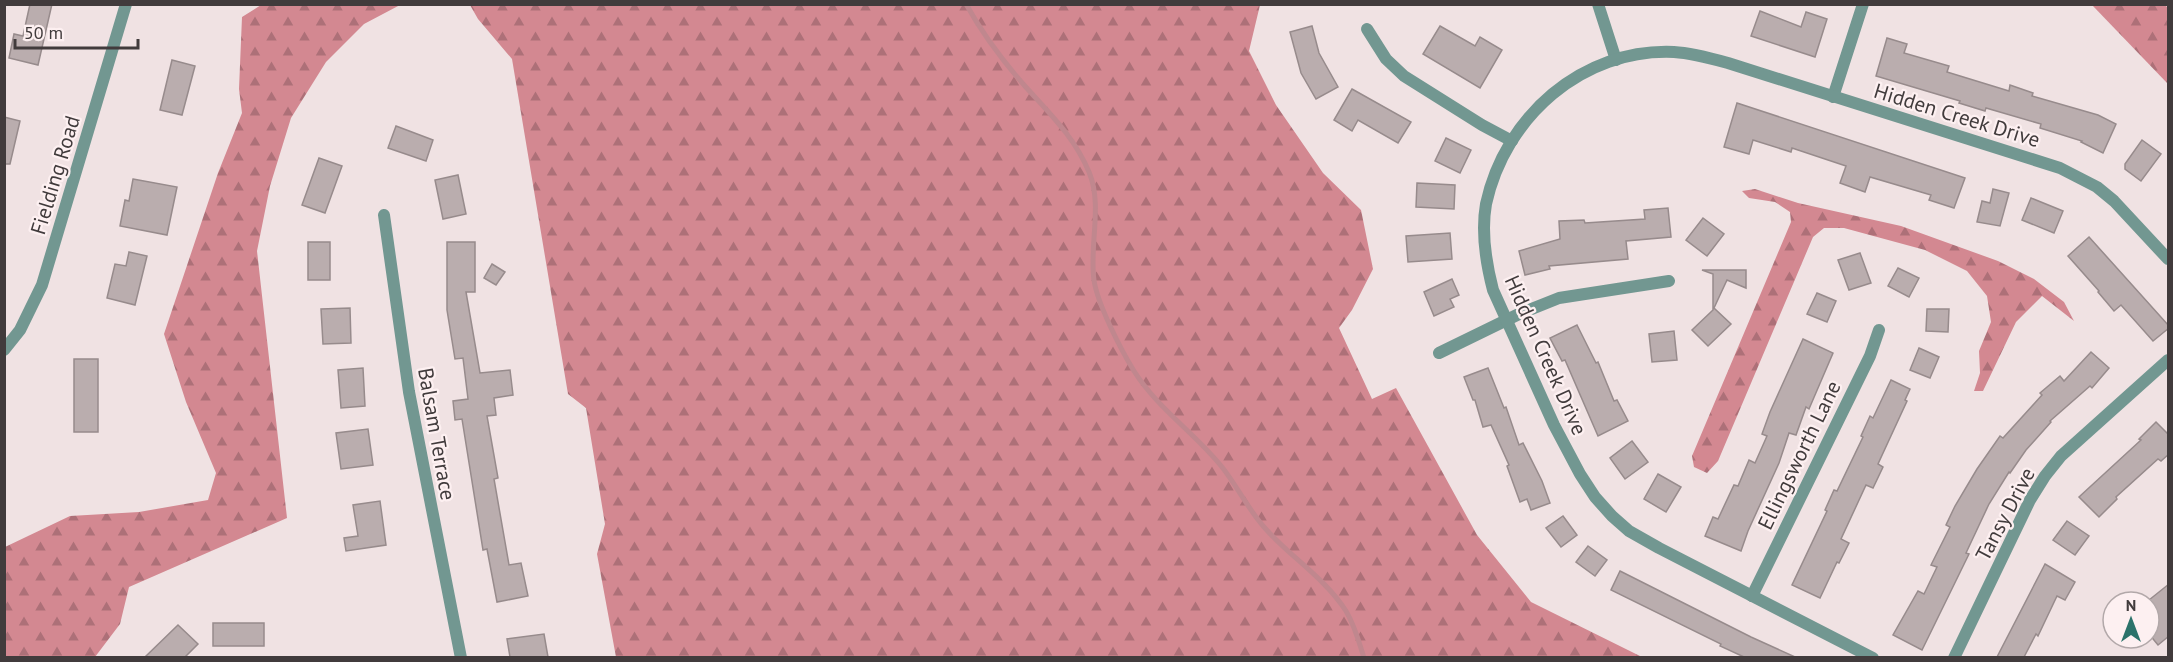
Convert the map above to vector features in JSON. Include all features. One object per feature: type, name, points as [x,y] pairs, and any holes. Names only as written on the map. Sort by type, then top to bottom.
[{"type":"street","name":"Fielding Road","points":[[4,350],[20,330],[42,285],[126,4]]},
{"type":"street","points":[[1598,4],[1616,60]]},
{"type":"street","points":[[1833,97],[1863,4]]},
{"type":"street","points":[[1367,29],[1386,59],[1404,76],[1512,141]]},
{"type":"street","name":"Hidden Creek Drive","points":[[1873,657],[1629,531],[1611,516],[1595,497],[1554,425],[1493,291],[1488,270],[1484,238],[1486,206],[1493,180],[1520,126],[1539,104],[1562,85],[1590,70],[1616,60],[1652,53],[1695,54],[2060,168],[2097,187],[2114,201],[2169,259]]},
{"type":"street","name":"Balsam Terrace","points":[[384,215],[409,392],[461,657]]},
{"type":"street","points":[[1439,353],[1506,320],[1559,298],[1668,281]]},
{"type":"street","name":"Ellingsworth Lane","points":[[1752,596],[1870,356],[1879,330]]},
{"type":"street","name":"Tansy Drive","points":[[1954,657],[2030,500],[2045,476],[2061,456],[2169,360]]},
{"type":"green space","points":[[261,5],[400,5],[364,24],[326,62],[291,118],[270,186],[257,251],[287,518],[129,587],[120,624],[95,657],[5,657],[5,547],[70,516],[139,512],[208,500],[216,473],[186,402],[164,334],[218,173],[242,113],[239,89],[242,17]]},
{"type":"green space","points":[[470,5],[1260,5],[1249,51],[1276,105],[1323,173],[1361,210],[1373,269],[1352,310],[1339,328],[1372,399],[1396,388],[1477,535],[1531,602],[1642,657],[616,657],[597,554],[605,524],[586,408],[568,394],[512,59],[478,19]]},
{"type":"green space","points":[[2092,5],[2165,5],[2168,8],[2168,84]]},
{"type":"green space","points":[[1755,189],[1798,203],[1901,226],[1998,261],[2034,279],[2064,302],[2074,321],[2042,296],[2016,322],[1983,391],[1974,391],[1980,373],[1979,351],[1991,322],[1987,296],[1967,271],[1925,250],[1844,228],[1824,228],[1813,237],[1718,461],[1707,473],[1694,467],[1692,456],[1791,222],[1790,212],[1775,202],[1749,198],[1742,191]]},
{"type":"building","points":[[30,4],[52,4],[38,65],[9,58],[14,34],[23,36]]},
{"type":"building","points":[[1760,11],[1801,27],[1806,12],[1827,19],[1815,57],[1751,36]]},
{"type":"building","points":[[1312,26],[1319,53],[1338,87],[1316,99],[1301,73],[1290,32]]},
{"type":"building","points":[[1440,26],[1475,46],[1480,37],[1502,50],[1480,88],[1423,54]]},
{"type":"building","points":[[1887,38],[1907,44],[1904,53],[1949,66],[1947,72],[2009,91],[2010,85],[2033,93],[2032,96],[2098,115],[2116,124],[2103,153],[2082,141],[2040,128],[2041,124],[1986,108],[1985,111],[1959,103],[1960,101],[1876,76]]},
{"type":"building","points":[[172,60],[195,66],[182,115],[160,110]]},
{"type":"building","points":[[1352,89],[1411,122],[1398,143],[1358,120],[1352,131],[1334,120]]},
{"type":"building","points":[[1737,103],[1965,178],[1954,208],[1929,200],[1931,195],[1870,177],[1865,192],[1840,183],[1846,166],[1792,148],[1791,152],[1753,140],[1749,154],[1724,147]]},
{"type":"building","points":[[4,117],[20,121],[10,164],[4,164]]},
{"type":"building","points":[[396,126],[433,140],[426,161],[388,148]]},
{"type":"building","points":[[1446,138],[1471,150],[1460,173],[1435,161]]},
{"type":"building","points":[[2142,140],[2161,154],[2141,181],[2125,169],[2125,164]]},
{"type":"building","points":[[319,158],[342,166],[325,213],[302,205]]},
{"type":"building","points":[[458,175],[466,214],[443,219],[435,180]]},
{"type":"building","points":[[133,179],[177,187],[167,235],[120,226],[125,200],[129,201]]},
{"type":"building","points":[[1417,183],[1455,185],[1454,209],[1416,207]]},
{"type":"building","points":[[1993,189],[2009,193],[2000,226],[1977,222],[1982,201],[1990,203]]},
{"type":"building","points":[[2031,198],[2063,211],[2054,233],[2022,220]]},
{"type":"building","points":[[1668,208],[1671,237],[1626,241],[1628,259],[1549,266],[1550,269],[1525,275],[1519,251],[1560,239],[1559,221],[1584,220],[1585,223],[1645,219],[1644,210]]},
{"type":"building","points":[[1703,218],[1724,234],[1707,256],[1686,240]]},
{"type":"building","points":[[1450,233],[1452,259],[1408,262],[1406,236]]},
{"type":"building","points":[[2089,237],[2169,326],[2153,341],[2121,305],[2114,311],[2068,256]]},
{"type":"building","points":[[308,242],[330,242],[330,280],[308,280]]},
{"type":"building","points":[[447,242],[475,242],[475,292],[466,292],[480,373],[510,370],[513,395],[494,398],[496,415],[487,416],[498,478],[494,479],[509,565],[521,563],[528,596],[497,602],[487,549],[483,550],[462,419],[455,420],[453,401],[468,399],[463,358],[455,359],[447,310]]},
{"type":"building","points":[[129,252],[147,256],[135,305],[107,298],[115,264],[126,266]]},
{"type":"building","points":[[1860,253],[1871,283],[1849,290],[1838,260]]},
{"type":"building","points":[[492,264],[505,272],[496,285],[484,278]]},
{"type":"building","points":[[1898,268],[1919,278],[1909,297],[1888,286]]},
{"type":"building","points":[[1702,270],[1746,270],[1746,288],[1727,280],[1714,308],[1731,324],[1708,346],[1692,330],[1713,310],[1713,274]]},
{"type":"building","points":[[1452,279],[1459,295],[1450,299],[1454,307],[1434,316],[1424,292]]},
{"type":"building","points":[[1817,293],[1836,301],[1827,322],[1807,314]]},
{"type":"building","points":[[350,308],[351,343],[323,344],[321,309]]},
{"type":"building","points":[[1927,309],[1949,309],[1948,332],[1926,331]]},
{"type":"building","points":[[1577,325],[1596,363],[1598,362],[1614,401],[1617,400],[1628,421],[1598,436],[1565,360],[1562,361],[1550,338]]},
{"type":"building","points":[[1674,331],[1677,360],[1652,362],[1649,334]]},
{"type":"building","points":[[1803,339],[1833,353],[1809,409],[1806,407],[1796,435],[1789,433],[1779,463],[1741,551],[1705,536],[1713,517],[1718,519],[1734,485],[1738,486],[1749,460],[1755,463],[1767,436],[1762,434],[1770,412]]},
{"type":"building","points":[[1919,348],[1939,357],[1930,378],[1910,370]]},
{"type":"building","points":[[2091,352],[2109,368],[2092,388],[2090,386],[2050,421],[2009,472],[1989,504],[1966,553],[1969,554],[1922,650],[1893,635],[1918,591],[1924,594],[1937,567],[1931,565],[1950,527],[1946,525],[1955,506],[2000,436],[2003,438],[2042,395],[2040,393],[2060,376],[2064,381]]},
{"type":"building","points":[[74,359],[98,359],[98,432],[74,432]]},
{"type":"building","points":[[363,368],[365,406],[341,408],[338,370]]},
{"type":"building","points":[[1488,368],[1504,408],[1506,407],[1519,445],[1523,443],[1550,503],[1531,510],[1527,499],[1520,502],[1507,466],[1509,465],[1491,425],[1483,427],[1475,400],[1473,400],[1464,377]]},
{"type":"building","points":[[1891,380],[1910,389],[1905,400],[1907,401],[1878,464],[1883,467],[1873,488],[1866,485],[1841,539],[1849,543],[1820,598],[1792,585],[1827,511],[1825,510],[1834,490],[1837,491],[1863,437],[1861,436],[1870,416],[1873,418]]},
{"type":"building","points":[[2156,422],[2169,435],[2169,454],[2161,461],[2158,459],[2116,497],[2117,499],[2099,517],[2079,497],[2141,440],[2139,439]]},
{"type":"building","points":[[368,429],[373,465],[341,469],[336,433]]},
{"type":"building","points":[[1632,441],[1648,462],[1625,479],[1610,458]]},
{"type":"building","points":[[1658,474],[1681,487],[1666,512],[1644,499]]},
{"type":"building","points":[[380,501],[386,545],[346,551],[344,538],[358,536],[353,505]]},
{"type":"building","points":[[1563,516],[1577,535],[1561,547],[1546,528]]},
{"type":"building","points":[[2067,521],[2089,536],[2075,555],[2053,540]]},
{"type":"building","points":[[1588,546],[1607,560],[1595,576],[1576,562]]},
{"type":"building","points":[[2045,564],[2075,582],[2065,600],[2057,596],[2038,636],[2036,634],[2024,657],[1997,657]]},
{"type":"building","points":[[1620,571],[1795,657],[1744,657],[1720,646],[1721,644],[1611,590]]},
{"type":"building","points":[[2169,584],[2169,636],[2161,643],[2161,590]]},
{"type":"building","points":[[213,623],[264,623],[264,646],[213,646]]},
{"type":"building","points":[[178,625],[198,644],[185,657],[145,657]]},
{"type":"building","points":[[544,634],[548,657],[510,657],[507,639]]},
{"type":"waterway","points":[[966,4],[979,26],[1016,76],[1068,136],[1089,172],[1095,198],[1093,267],[1096,290],[1110,326],[1134,371],[1154,397],[1222,467],[1264,527],[1337,599],[1352,622],[1364,658]]}]
